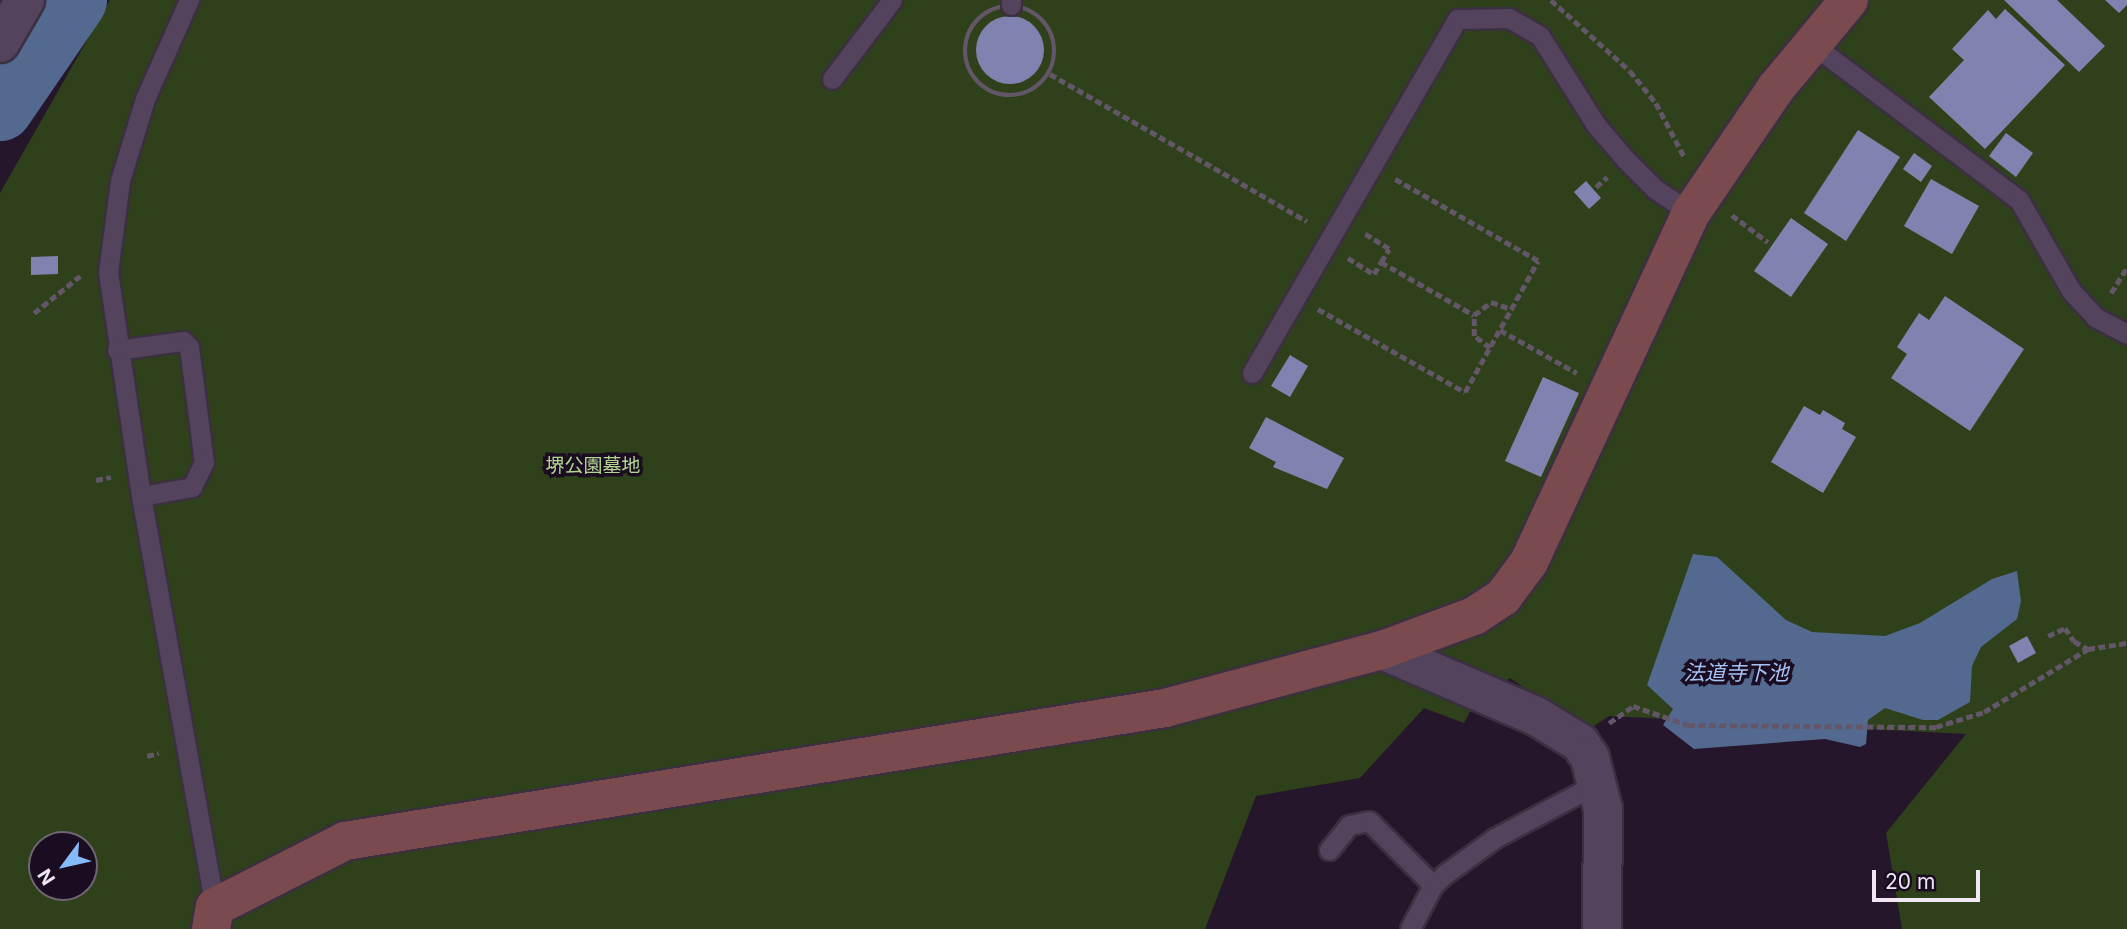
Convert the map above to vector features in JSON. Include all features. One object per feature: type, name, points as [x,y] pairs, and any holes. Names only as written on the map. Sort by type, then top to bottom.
[{"type":"street","points":[[0,43],[24,0]]},
{"type":"street","points":[[213,918],[345,841],[1165,708],[1382,650],[1474,616],[1503,597],[1529,562],[1710,212],[1812,44],[1849,0]]},
{"type":"street","points":[[1382,650],[1573,736],[1590,758],[1603,809],[1602,929]]},
{"type":"lane","points":[[189,0],[145,99],[120,181],[108,272],[117,350],[213,918]]},
{"type":"lane","points":[[832,79],[892,0]]},
{"type":"lane","points":[[1252,373],[1457,19],[1509,18],[1540,36],[1596,125],[1626,160],[1655,188],[1710,212]]},
{"type":"lane","points":[[1812,44],[2019,200],[2072,292],[2095,317],[2127,334]]},
{"type":"lane","points":[[117,350],[183,341],[189,347],[204,462],[192,487],[141,496]]},
{"type":"lane","points":[[1410,929],[1433,885],[1495,838],[1596,783]]},
{"type":"lane","points":[[1329,850],[1349,825],[1369,821],[1433,885]]},
{"type":"path","points":[[1551,0],[1630,71],[1656,103],[1685,157]]},
{"type":"path","points":[[1011,3],[1040,16],[1050,28],[1055,59],[1050,74],[1028,93],[1007,96],[986,89],[967,67],[964,52],[973,25],[997,7],[1011,3]]},
{"type":"path","points":[[1050,74],[1333,235]]},
{"type":"path","points":[[1296,297],[1465,392],[1538,261],[1372,166]]},
{"type":"path","points":[[1710,212],[1768,242]]},
{"type":"path","points":[[1359,265],[1374,274],[1389,249],[1373,240]]},
{"type":"path","points":[[1381,262],[1474,314]]},
{"type":"path","points":[[34,313],[83,273]]},
{"type":"path","points":[[1474,314],[1491,302],[1511,309]]},
{"type":"path","points":[[1474,314],[1474,336],[1490,348]]},
{"type":"path","points":[[1500,330],[1547,357]]},
{"type":"path","points":[[96,481],[112,477]]},
{"type":"path","points":[[2048,636],[2065,628],[2074,642],[2088,649]]},
{"type":"path","points":[[1633,706],[1688,725],[1936,727],[1984,712],[2088,649],[2127,643]]},
{"type":"path","points":[[147,755],[159,753]]},
{"type":"green space","name":"堺公園墓地","points":[[110,0],[2127,0],[2127,929],[1902,929],[1886,833],[1966,734],[1609,716],[1588,730],[1510,678],[1475,702],[1464,723],[1424,708],[1360,778],[1256,796],[1205,929],[0,929],[0,193]]},
{"type":"water","name":"法道寺下池","points":[[1693,554],[1717,557],[1786,620],[1812,632],[1885,636],[1920,623],[1992,579],[2017,571],[2021,601],[2017,619],[1981,647],[1972,666],[1970,702],[1938,720],[1923,720],[1885,708],[1868,720],[1866,744],[1860,747],[1825,739],[1694,749],[1663,725],[1673,709],[1647,685]]},
{"type":"building","points":[[2004,0],[2057,0],[2105,46],[2079,72]]},
{"type":"building","points":[[2105,0],[2127,0],[2127,5],[2119,13]]},
{"type":"building","points":[[2005,9],[2065,65],[1985,149],[1929,97],[1964,60],[1952,49],[1988,10],[1996,19]]},
{"type":"building","points":[[1003,16],[1017,16],[1029,21],[1039,31],[1044,50],[1039,69],[1029,79],[1017,84],[1003,84],[991,79],[981,69],[976,57],[976,43],[981,31],[991,21]]},
{"type":"building","points":[[1858,130],[1900,157],[1846,241],[1804,213]]},
{"type":"building","points":[[2006,133],[2033,153],[2016,177],[1989,156]]},
{"type":"building","points":[[1914,153],[1932,166],[1921,182],[1903,169]]},
{"type":"building","points":[[1931,179],[1979,206],[1952,254],[1904,226]]},
{"type":"building","points":[[1586,181],[1601,198],[1589,209],[1574,192]]},
{"type":"building","points":[[1791,218],[1828,244],[1791,297],[1754,271]]},
{"type":"building","points":[[58,256],[58,274],[31,275],[31,257]]},
{"type":"building","points":[[1945,296],[2024,349],[1970,431],[1891,378],[1907,354],[1897,347],[1919,313],[1929,320]]},
{"type":"building","points":[[1290,355],[1308,366],[1290,397],[1271,386]]},
{"type":"building","points":[[1543,377],[1579,393],[1541,477],[1505,461]]},
{"type":"building","points":[[1804,406],[1820,415],[1823,410],[1845,423],[1842,429],[1856,437],[1823,493],[1771,462]]},
{"type":"building","points":[[1266,417],[1344,458],[1327,489],[1273,467],[1276,462],[1249,448]]},
{"type":"building","points":[[2027,636],[2036,653],[2018,663],[2009,646]]},
{"type":"waterway","points":[[0,108],[74,0]]}]
